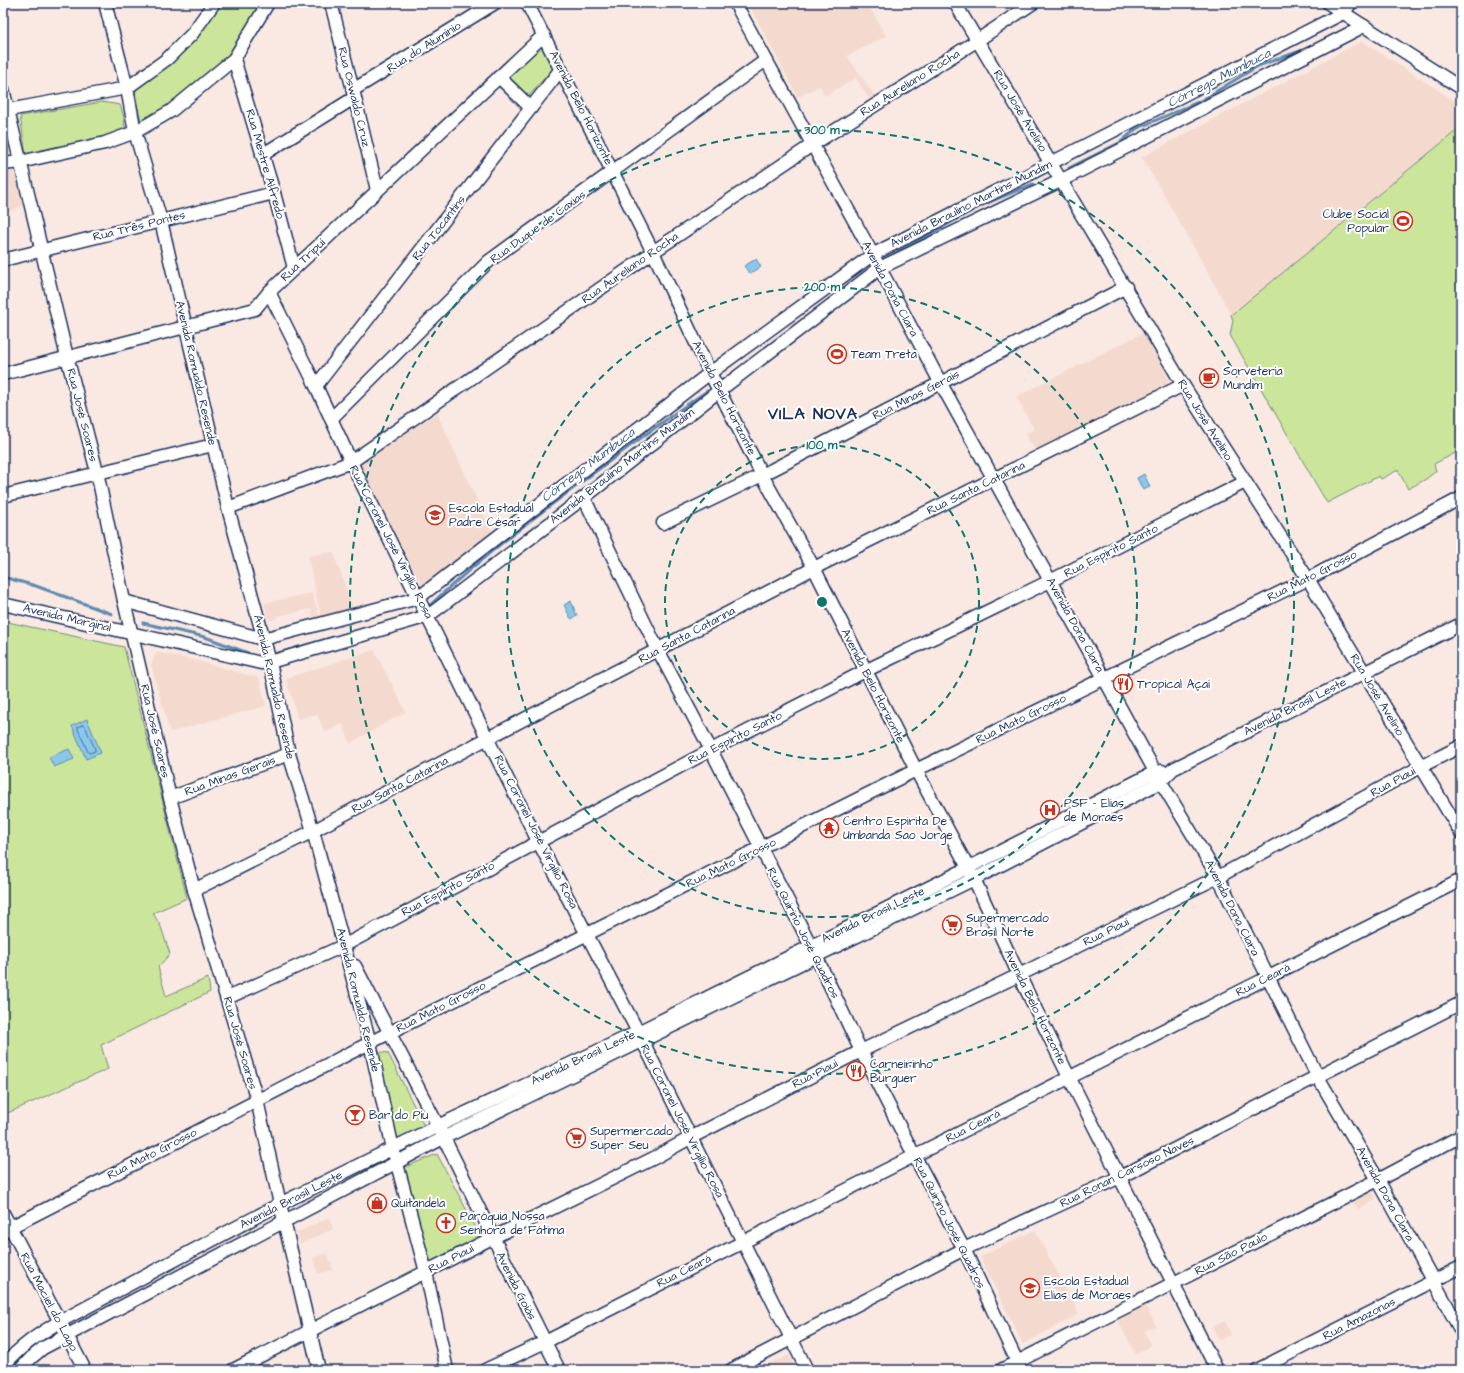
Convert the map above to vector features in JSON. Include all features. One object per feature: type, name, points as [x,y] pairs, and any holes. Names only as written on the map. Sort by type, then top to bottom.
[{"type":"street","name":"Avenida Romualdo Resende","points":[[105,3],[127,88],[135,132],[161,221],[184,326],[228,508],[270,662],[289,754],[313,831],[345,945],[370,1043],[393,1149],[426,1272],[447,1370]]},
{"type":"street","points":[[6,111],[127,88],[167,59],[192,34],[214,3]]},
{"type":"street","points":[[3,164],[20,162],[105,143],[135,132],[171,111],[234,59],[268,3]]},
{"type":"street","name":"Rua Oswaldo Cruz","points":[[331,3],[377,190]]},
{"type":"street","name":"Rua do Alumínio","points":[[262,155],[495,3]]},
{"type":"street","name":"Avenida Belo Horizonte","points":[[527,3],[653,252],[710,373],[762,475],[814,568],[865,671],[974,879],[1069,1077],[1217,1370]]},
{"type":"street","name":"Avenida Dona Clara","points":[[735,3],[880,268],[940,382],[995,479],[1158,777],[1218,877],[1318,1077],[1378,1180],[1461,1332]]},
{"type":"street","name":"Rua José Avelino","points":[[955,3],[1184,385],[1308,579],[1461,833]]},
{"type":"street","points":[[1328,3],[1461,88]]},
{"type":"street","name":"Avenida Braulino Martins Mundim","points":[[264,639],[418,598],[710,373],[872,255],[1345,14],[1351,3]]},
{"type":"street","name":"Rua Aureliano Rocha","points":[[228,508],[351,462],[653,252],[812,145],[978,40],[1028,5]]},
{"type":"street","name":"Avenida Braulino Martins Mundim","points":[[132,633],[261,663],[270,662],[428,616],[584,498],[720,390],[880,268],[1062,180],[1362,24]]},
{"type":"street","name":"Rua Tripuí","points":[[3,374],[184,326],[255,309],[269,292],[294,268],[544,35]]},
{"type":"street","name":"Rua Mestre Alfredo","points":[[234,59],[274,193],[294,268]]},
{"type":"street","name":"Rua Duque de Caxias","points":[[331,419],[489,261],[766,60]]},
{"type":"street","name":"Rua Tocantins","points":[[316,386],[561,69]]},
{"type":"street","points":[[499,77],[531,108]]},
{"type":"street","name":"Rua José Soares","points":[[3,89],[6,111],[42,250],[96,472],[124,601],[170,798],[194,890],[257,1100],[309,1332],[319,1370]]},
{"type":"street","name":"Rua Três Pontes","points":[[3,260],[274,193]]},
{"type":"street","name":"Rua Minas Gerais","points":[[663,523],[762,475],[1126,287]]},
{"type":"street","name":"Rua Coronel José Virgílio Rosa","points":[[269,292],[538,841],[588,933],[807,1370]]},
{"type":"street","name":"Rua Santa Catarina","points":[[194,890],[313,831],[814,568],[1184,385]]},
{"type":"street","points":[[3,496],[96,472],[213,445]]},
{"type":"street","name":"Rua Espírito Santo","points":[[227,998],[345,945],[711,750],[865,671],[1050,581],[1245,482]]},
{"type":"street","name":"Rua Quirino José Quadros","points":[[584,498],[658,650],[711,750],[813,951],[914,1156],[964,1249],[1019,1366]]},
{"type":"street","name":"Rua Mato Grosso","points":[[7,1230],[389,1032],[760,849],[916,770],[1308,579],[1461,498]]},
{"type":"street","points":[[124,601],[264,639]]},
{"type":"street","name":"Avenida Marginal","points":[[3,604],[132,633]]},
{"type":"street","name":"Avenida Brasil Leste","points":[[927,895],[974,879],[1173,769],[1461,624]]},
{"type":"street","name":"Rua Piauí","points":[[233,1370],[492,1238],[656,1157],[690,1138],[861,1051],[1218,877],[1461,746]]},
{"type":"street","name":"Rua Minas Gerais","points":[[170,798],[289,754]]},
{"type":"street","name":"Avenida Brasil Leste","points":[[3,1366],[17,1350],[37,1335],[280,1204],[438,1126],[542,1083],[640,1036],[927,895],[968,868],[1158,777]]},
{"type":"street","name":"Rua Ceará","points":[[485,1370],[544,1342],[1461,880]]},
{"type":"street","name":"Avenida Goiás","points":[[345,945],[438,1126],[558,1370]]},
{"type":"street","name":"Rua Ronan Carsoso Naves","points":[[731,1370],[964,1249],[1120,1178],[1461,1003]]},
{"type":"street","name":"Avenida Brasil Leste","points":[[20,1370],[43,1348],[443,1138],[542,1083]]},
{"type":"street","name":"Rua São Paulo","points":[[1000,1370],[1019,1366],[1173,1283],[1378,1180],[1461,1136]]},
{"type":"street","points":[[315,1187],[323,1201]]},
{"type":"street","name":"Rua Maciel do Lago","points":[[3,1213],[7,1230],[60,1322],[85,1370]]},
{"type":"street","points":[[194,1250],[201,1265]]},
{"type":"street","name":"Rua Amazonas","points":[[1257,1370],[1461,1267]]},
{"type":"shaded area","points":[[748,3],[867,3],[886,36],[847,56],[875,96],[869,99],[856,78],[825,96],[820,86],[798,97]]},
{"type":"shaded area","points":[[1362,41],[1461,105],[1461,127],[1231,315],[1142,157]]},
{"type":"shaded area","points":[[11,165],[24,205],[3,214],[3,166]]},
{"type":"shaded area","points":[[1143,333],[1169,379],[1167,384],[1036,451],[1025,434],[1034,429],[1016,397]]},
{"type":"shaded area","name":"Escola Estadual Padre César","points":[[437,413],[493,535],[423,585],[420,582],[360,464]]},
{"type":"shaded area","points":[[333,552],[354,610],[322,621],[308,556]]},
{"type":"shaded area","points":[[312,593],[319,616],[313,617],[311,609],[276,616],[276,619],[269,620],[264,603]]},
{"type":"shaded area","points":[[374,650],[406,712],[350,743],[343,724],[325,732],[317,714],[298,719],[286,678]]},
{"type":"shaded area","points":[[156,652],[198,661],[259,678],[266,706],[170,732],[151,665]]},
{"type":"shaded area","points":[[1371,1190],[1376,1198],[1358,1209],[1352,1200]]},
{"type":"shaded area","points":[[330,1217],[333,1229],[300,1244],[296,1233]]},
{"type":"shaded area","name":"Escola Estadual Elias de Moraes","points":[[1035,1230],[1079,1314],[1023,1344],[980,1257]]},
{"type":"shaded area","points":[[327,1253],[333,1270],[318,1274],[313,1258]]},
{"type":"shaded area","points":[[1144,1303],[1156,1326],[1144,1331],[1151,1346],[1136,1354],[1116,1318]]},
{"type":"shaded area","points":[[1225,1321],[1231,1334],[1219,1340],[1212,1327]]},
{"type":"shaded area","points":[[789,1355],[796,1370],[772,1370],[769,1364]]},
{"type":"green space","points":[[219,3],[263,3],[230,56],[195,89],[146,121],[141,120],[135,97],[136,90],[174,60],[201,34]]},
{"type":"green space","points":[[540,44],[554,67],[528,97],[508,79]]},
{"type":"green space","points":[[102,102],[120,105],[124,117],[125,130],[35,154],[26,154],[20,116]]},
{"type":"green space","name":"Clube Social Popular","points":[[1461,127],[1461,450],[1434,464],[1436,471],[1426,479],[1408,489],[1398,470],[1381,479],[1379,476],[1327,503],[1230,335],[1233,320],[1231,315]]},
{"type":"green space","points":[[3,621],[124,647],[187,898],[153,913],[161,927],[170,954],[158,967],[166,996],[208,978],[210,992],[101,1045],[108,1069],[3,1115]]},
{"type":"green space","points":[[382,1052],[388,1053],[426,1130],[398,1144],[378,1056]]},
{"type":"green space","points":[[437,1154],[482,1239],[430,1266],[403,1168]]},
{"type":"water","points":[[756,259],[761,267],[750,274],[744,266]]},
{"type":"water","points":[[1144,474],[1150,487],[1143,490],[1137,478]]},
{"type":"water","points":[[571,601],[577,616],[571,619],[564,605]]},
{"type":"water","points":[[87,719],[101,753],[86,759],[72,726]]},
{"type":"water","points":[[69,749],[74,759],[54,767],[49,757]]},
{"type":"waterway","name":"Córrego Mumbuca","points":[[1069,168],[1121,142],[1136,129],[1202,100],[1258,66],[1311,47]]},
{"type":"waterway","name":"Córrego Mumbuca","points":[[880,262],[982,205],[1033,184]]},
{"type":"waterway","name":"Córrego Mumbuca","points":[[430,605],[481,560],[534,517],[672,415],[707,391]]},
{"type":"waterway","name":"Córrego Mumbuca","points":[[3,577],[36,586],[112,614]]},
{"type":"waterway","name":"Córrego Mumbuca","points":[[143,623],[205,637],[248,653]]},
{"type":"waterway","name":"Córrego Mumbuca","points":[[275,654],[334,637]]},
{"type":"place","name":"Clube Social Popular","points":[[1403,221]]},
{"type":"place","name":"Team Treta","points":[[837,354]]},
{"type":"place","name":"Sorveteria Mundim","points":[[1209,378]]},
{"type":"place","name":"Escola Estadual Padre César","points":[[435,515]]},
{"type":"place","name":"Tropical Açaí","points":[[1123,684]]},
{"type":"place","name":"PSF - Elias de Moraes","points":[[1050,810]]},
{"type":"place","name":"Centro Espirita De Umbanda Sao Jorge","points":[[829,828]]},
{"type":"place","name":"Supermercado Brasil Norte","points":[[952,925]]},
{"type":"place","name":"Carneirinho Burguer","points":[[856,1071]]},
{"type":"place","name":"Bar do Piu","points":[[355,1115]]},
{"type":"place","name":"Supermercado Super Seu","points":[[576,1138]]},
{"type":"place","name":"Quitandela","points":[[377,1203]]},
{"type":"place","name":"Paróquia Nossa Senhora de Fátima","points":[[446,1223]]},
{"type":"place","name":"Escola Estadual Elias de Moraes","points":[[1030,1288]]},
{"type":"district","name":"VILA NOVA","points":[[813,414]]}]
